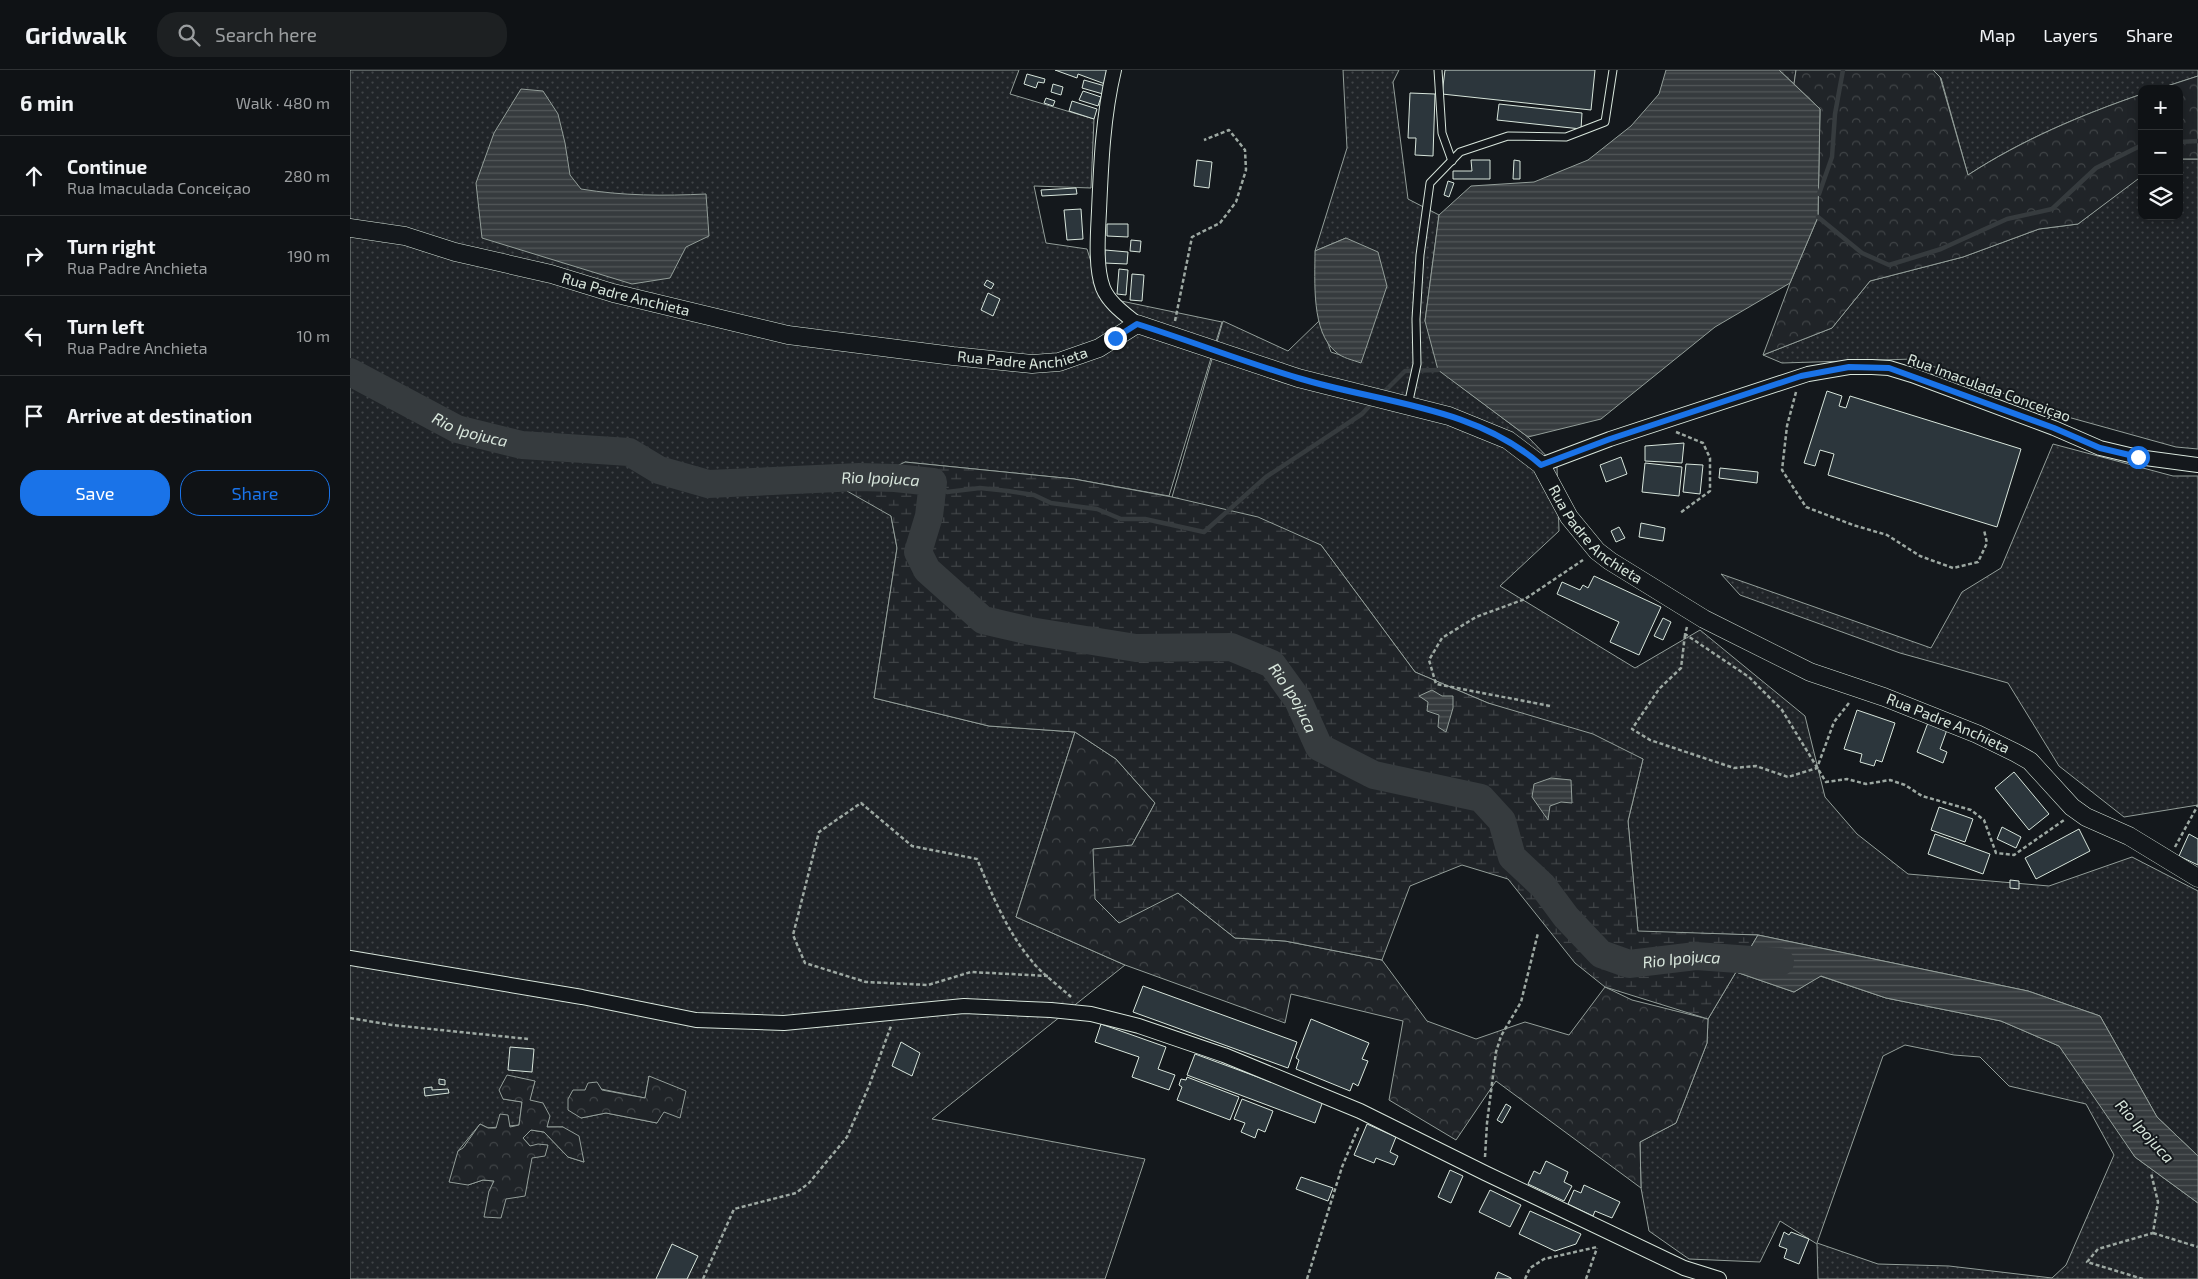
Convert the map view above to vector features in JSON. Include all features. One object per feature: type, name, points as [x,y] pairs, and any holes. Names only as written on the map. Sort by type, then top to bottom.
[{"type":"street","points":[[1114,70],[1106,114],[1101,179],[1098,237],[1100,264],[1103,287],[1110,298],[1137,324]]},
{"type":"street","name":"Rua Padre Anchieta","points":[[350,228],[405,236],[455,252],[551,274],[614,293],[788,335],[979,359],[1032,364],[1059,362],[1099,348],[1137,324],[1298,378],[1449,416],[1508,440],[1541,465],[1569,517],[1596,551],[1691,611],[1810,672],[1884,697],[1977,734],[2016,753],[2030,761],[2059,794],[2086,817],[2129,836],[2198,878]]},
{"type":"street","name":"Rua Imaculada Conceiçao","points":[[1541,465],[1656,424],[1801,376],[1849,367],[1889,368],[2054,428],[2100,448],[2138,457],[2198,465]]},
{"type":"street","points":[[350,958],[582,997],[696,1020],[784,1023],[964,1006],[1091,1014],[1139,1026],[1216,1052],[1365,1114],[1684,1268],[1719,1279]]},
{"type":"lane","points":[[1438,70],[1442,133],[1452,161]]},
{"type":"lane","points":[[1408,405],[1417,364],[1416,319],[1420,255],[1430,183],[1460,152],[1508,136],[1566,137],[1605,122],[1612,70]]},
{"type":"path","points":[[1172,335],[1192,236],[1220,223],[1236,202],[1246,170],[1246,150],[1230,130],[1204,140]]},
{"type":"path","points":[[1801,376],[1787,426],[1782,470],[1806,507],[1853,525],[1887,535],[1920,556],[1953,568],[1978,562],[1987,544],[1984,530]]},
{"type":"path","points":[[1656,424],[1703,443],[1710,458],[1710,491],[1680,513]]},
{"type":"path","points":[[1550,706],[1436,684],[1429,660],[1442,638],[1476,617],[1525,599],[1596,551]]},
{"type":"path","points":[[1691,611],[1685,634],[1681,668],[1659,689],[1632,730],[1650,740],[1734,768],[1756,766],[1788,777],[1817,768]]},
{"type":"path","points":[[1685,634],[1749,677],[1782,710],[1826,782],[1847,779],[1866,784],[1890,780],[1906,785],[1922,796],[1971,810],[1984,820],[1996,852],[2014,854],[2040,839],[2077,810]]},
{"type":"path","points":[[1817,768],[1834,722],[1860,690]]},
{"type":"path","points":[[1048,976],[971,972],[928,985],[866,982],[805,963],[793,935],[819,832],[861,803],[912,846],[977,858],[1001,916],[1032,961],[1091,1014]]},
{"type":"path","points":[[2169,860],[2198,805]]},
{"type":"path","points":[[1485,1173],[1487,1123],[1496,1052],[1501,1036],[1521,1002],[1538,933]]},
{"type":"path","points":[[703,1279],[734,1209],[796,1193],[809,1183],[846,1137],[878,1063],[895,1012]]},
{"type":"path","points":[[350,1018],[392,1025],[528,1039]]},
{"type":"path","points":[[1308,1279],[1349,1147],[1365,1114]]},
{"type":"path","points":[[2151,1173],[2158,1202],[2153,1233]]},
{"type":"path","points":[[1586,1279],[1604,1229]]},
{"type":"path","points":[[2143,1279],[2087,1262],[2098,1248],[2153,1233],[2198,1247]]},
{"type":"path","points":[[1525,1279],[1530,1268],[1544,1259],[1597,1247]]},
{"type":"green space","points":[[350,70],[1019,70],[1010,94],[1094,119],[1091,188],[1034,186],[1046,243],[1087,249],[1102,297],[1222,322],[1169,496],[1074,479],[905,462],[891,516],[897,548],[874,698],[989,726],[1075,732],[1016,917],[1125,965],[932,1119],[1145,1159],[1105,1279],[350,1279]],"holes":[[[649,1076],[657,1123],[606,1113],[581,1118],[585,1090],[601,1089],[645,1098]],[[535,1081],[529,1101],[547,1127],[563,1127],[584,1162],[568,1157],[544,1132],[531,1130],[523,1138],[530,1146],[506,1199],[489,1192],[494,1181],[483,1180],[468,1185],[458,1151],[480,1124],[488,1128],[519,1125],[522,1102],[503,1099]]]},
{"type":"green space","points":[[1343,70],[1399,70],[1393,82],[1408,199],[1439,215],[1425,321],[1456,383],[1528,437],[1557,467],[1559,531],[1500,586],[1635,668],[1700,630],[1805,716],[1825,797],[1857,834],[1908,874],[2049,886],[2132,857],[2198,891],[2198,1156],[2157,1117],[2100,1016],[2028,991],[1758,935],[1638,932],[1628,821],[1643,759],[1488,703],[1415,672],[1321,545],[1172,497],[1223,321],[1288,351],[1320,320],[1331,352],[1361,362],[1346,238],[1315,251],[1347,148]]},
{"type":"green space","points":[[1779,70],[1796,70],[1794,84]]},
{"type":"green space","points":[[1796,70],[1933,70],[1940,77],[1968,175],[1988,162],[2052,129],[2138,96],[2138,179],[2078,224],[2039,229],[1963,257],[1870,281],[1832,328],[1763,355],[1790,283],[1818,217],[1820,109],[1794,84]]},
{"type":"green space","points":[[1933,70],[2198,70],[2198,76],[2170,85],[2138,85],[2138,96],[2052,129],[1988,162],[1968,175],[1941,78]]},
{"type":"green space","points":[[2198,76],[2198,159],[2183,159],[2183,85],[2170,85]]},
{"type":"green space","points":[[2183,159],[2198,159],[2198,449],[2176,447],[2057,414],[1914,359],[1782,363],[1763,355],[1832,328],[1870,281],[1963,257],[2039,229],[2078,224],[2138,178],[2138,220],[2183,220]]},
{"type":"green space","points":[[2053,444],[2173,476],[2198,476],[2198,805],[2124,817],[2059,766],[2008,683],[1900,653],[1740,595],[1721,574],[1931,648],[1962,592],[2001,568]]},
{"type":"green space","points":[[905,462],[1074,479],[1172,497],[1258,517],[1321,545],[1415,672],[1488,703],[1593,734],[1643,759],[1628,821],[1638,931],[1758,935],[1708,1019],[1605,987],[1575,963],[1508,879],[1462,865],[1410,886],[1382,960],[1285,941],[1235,938],[1178,893],[1119,923],[1095,899],[1093,849],[1132,845],[1155,803],[1116,759],[1075,732],[989,726],[874,698],[897,548],[891,516],[847,491]]},
{"type":"green space","points":[[1075,732],[1116,759],[1155,803],[1132,845],[1178,893],[1235,938],[1285,941],[1382,960],[1427,1021],[1476,1039],[1525,1022],[1569,1035],[1605,987],[1632,1000],[1708,1019],[1707,1043],[1676,1123],[1640,1142],[1641,1188],[1496,1081],[1456,1140],[1389,1100],[1403,1021],[1291,994],[1285,1023],[1125,965],[1016,917]]},
{"type":"green space","points":[[1736,972],[1794,992],[1820,976],[1886,998],[2001,1021],[2059,1046],[2091,1087],[2135,1157],[2198,1203],[2198,1279],[1818,1279],[1817,1244],[1780,1221],[1760,1262],[1689,1259],[1649,1231],[1641,1188],[1640,1142],[1676,1123],[1707,1043],[1708,1019]],"holes":[[[1905,1045],[1954,1055],[1980,1057],[2009,1086],[2086,1104],[2114,1155],[2066,1265],[2052,1278],[1949,1266],[1878,1264],[1817,1243],[1883,1056]]]},
{"type":"green space","points":[[507,1075],[535,1081],[530,1100],[543,1103],[550,1116],[547,1127],[563,1127],[579,1136],[584,1162],[568,1157],[544,1132],[531,1130],[523,1138],[530,1146],[538,1144],[548,1145],[545,1156],[532,1158],[525,1196],[506,1199],[501,1218],[484,1217],[489,1191],[494,1181],[483,1180],[468,1185],[449,1182],[458,1151],[463,1148],[480,1124],[488,1128],[496,1128],[500,1114],[508,1115],[510,1127],[519,1125],[522,1102],[503,1099],[499,1090]]},
{"type":"green space","points":[[649,1076],[686,1091],[680,1118],[664,1112],[657,1123],[606,1113],[581,1118],[568,1110],[568,1099],[573,1090],[585,1090],[588,1083],[597,1082],[602,1090],[645,1098]]},
{"type":"water","points":[[1666,70],[1779,70],[1820,109],[1818,217],[1790,283],[1715,327],[1601,419],[1528,437],[1438,370],[1425,321],[1439,215],[1471,186],[1534,182],[1588,160],[1631,126],[1659,94]]},
{"type":"water","points":[[521,89],[543,91],[558,114],[570,175],[581,189],[644,195],[706,194],[709,236],[686,247],[670,278],[632,284],[482,238],[476,183],[494,133]]},
{"type":"water","points":[[1346,238],[1378,252],[1387,286],[1361,363],[1341,356],[1328,343],[1322,332],[1316,305],[1315,251]]},
{"type":"water","points":[[1432,690],[1442,696],[1453,696],[1453,708],[1446,732],[1438,727],[1439,715],[1427,711],[1428,702],[1419,696]]},
{"type":"water","points":[[1551,778],[1571,780],[1572,803],[1561,802],[1550,806],[1548,820],[1532,797],[1534,784]]},
{"type":"water","points":[[1758,935],[2028,991],[2100,1016],[2157,1117],[2198,1156],[2198,1203],[2135,1157],[2059,1046],[2001,1021],[1886,998],[1821,976],[1794,992],[1736,972]]},
{"type":"building","points":[[1055,70],[1110,70],[1105,84],[1078,74],[1077,78]]},
{"type":"building","points":[[1445,70],[1595,70],[1591,110],[1442,94]]},
{"type":"building","points":[[1027,74],[1045,79],[1044,83],[1038,82],[1036,88],[1024,84]]},
{"type":"building","points":[[1084,80],[1105,86],[1103,94],[1082,88]]},
{"type":"building","points":[[1053,84],[1063,87],[1061,95],[1051,92]]},
{"type":"building","points":[[1083,91],[1101,97],[1098,106],[1079,100]]},
{"type":"building","points":[[1410,93],[1435,94],[1433,156],[1415,155],[1416,138],[1408,138]]},
{"type":"building","points":[[1046,98],[1055,101],[1053,106],[1044,103]]},
{"type":"building","points":[[1072,101],[1097,109],[1094,119],[1069,111]]},
{"type":"building","points":[[1499,104],[1582,113],[1581,129],[1497,120]]},
{"type":"building","points":[[1197,160],[1212,162],[1209,188],[1194,186]]},
{"type":"building","points":[[1471,160],[1490,160],[1490,179],[1453,179],[1453,171],[1472,171]]},
{"type":"building","points":[[1514,160],[1520,161],[1520,179],[1513,179]]},
{"type":"building","points":[[1448,181],[1454,183],[1449,197],[1444,195]]},
{"type":"building","points":[[1076,188],[1077,194],[1042,196],[1041,190]]},
{"type":"building","points":[[1081,209],[1083,239],[1067,240],[1064,210]]},
{"type":"building","points":[[1107,224],[1128,224],[1128,237],[1107,236]]},
{"type":"building","points":[[1131,240],[1141,241],[1140,252],[1130,251]]},
{"type":"building","points":[[1105,250],[1128,252],[1127,264],[1104,263]]},
{"type":"building","points":[[1119,269],[1128,270],[1126,295],[1117,294]]},
{"type":"building","points":[[1132,274],[1144,275],[1142,301],[1130,300]]},
{"type":"building","points":[[987,280],[994,284],[991,289],[984,285]]},
{"type":"building","points":[[988,293],[1000,299],[993,316],[981,310]]},
{"type":"building","points":[[1827,391],[1842,396],[1839,406],[1846,408],[1850,396],[2021,449],[1997,527],[1828,475],[1834,454],[1820,450],[1815,466],[1804,463]]},
{"type":"building","points":[[1684,443],[1682,463],[1645,461],[1645,446]]},
{"type":"building","points":[[1621,457],[1627,474],[1606,482],[1600,465]]},
{"type":"building","points":[[1645,463],[1682,467],[1679,496],[1642,492]]},
{"type":"building","points":[[1686,464],[1703,465],[1700,494],[1683,492]]},
{"type":"building","points":[[1720,468],[1758,472],[1757,483],[1719,478]]},
{"type":"building","points":[[1641,523],[1665,528],[1663,541],[1639,537]]},
{"type":"building","points":[[1619,527],[1625,538],[1616,542],[1611,531]]},
{"type":"building","points":[[1594,576],[1661,607],[1639,655],[1610,642],[1619,622],[1557,594],[1562,582],[1580,590],[1583,585],[1588,588]]},
{"type":"building","points":[[1663,618],[1671,622],[1663,640],[1654,636]]},
{"type":"building","points":[[1857,710],[1895,723],[1882,762],[1876,760],[1874,766],[1860,762],[1862,754],[1844,749]]},
{"type":"building","points":[[1929,720],[1948,727],[1940,749],[1947,752],[1943,763],[1917,752]]},
{"type":"building","points":[[2014,772],[2049,814],[2029,830],[1995,788]]},
{"type":"building","points":[[1939,807],[1973,819],[1965,842],[1931,830]]},
{"type":"building","points":[[2002,827],[2021,837],[2016,848],[1997,839]]},
{"type":"building","points":[[2079,829],[2090,851],[2036,879],[2025,858]]},
{"type":"building","points":[[1935,834],[1990,854],[1983,874],[1928,854]]},
{"type":"building","points":[[2189,834],[2198,839],[2198,865],[2179,856]]},
{"type":"building","points":[[2010,880],[2019,881],[2019,889],[2010,888]]},
{"type":"building","points":[[1143,986],[1297,1042],[1288,1068],[1133,1012]]},
{"type":"building","points":[[1311,1019],[1369,1043],[1362,1059],[1368,1061],[1358,1086],[1353,1083],[1350,1091],[1296,1069],[1299,1060],[1296,1058]]},
{"type":"building","points":[[1101,1024],[1166,1047],[1158,1069],[1175,1075],[1169,1090],[1132,1077],[1139,1057],[1095,1042]]},
{"type":"building","points":[[901,1042],[920,1053],[912,1076],[892,1066]]},
{"type":"building","points":[[510,1047],[534,1049],[532,1072],[508,1070]]},
{"type":"building","points":[[1195,1054],[1323,1101],[1315,1123],[1187,1075]]},
{"type":"building","points":[[1187,1077],[1239,1097],[1230,1120],[1177,1100],[1182,1087],[1179,1085],[1181,1079],[1186,1080]]},
{"type":"building","points":[[439,1079],[445,1080],[445,1085],[439,1084]]},
{"type":"building","points":[[432,1087],[432,1090],[448,1089],[449,1093],[425,1096],[424,1088]]},
{"type":"building","points":[[1242,1099],[1273,1111],[1265,1132],[1258,1129],[1255,1138],[1241,1132],[1245,1123],[1234,1119]]},
{"type":"building","points":[[1506,1104],[1511,1107],[1502,1123],[1497,1120]]},
{"type":"building","points":[[1367,1124],[1396,1137],[1390,1152],[1398,1156],[1394,1165],[1376,1158],[1374,1163],[1354,1155]]},
{"type":"building","points":[[1546,1161],[1568,1172],[1564,1182],[1572,1186],[1564,1201],[1528,1184],[1534,1171],[1540,1174]]},
{"type":"building","points":[[1450,1170],[1463,1176],[1451,1203],[1438,1197]]},
{"type":"building","points":[[1301,1177],[1333,1188],[1328,1201],[1296,1189]]},
{"type":"building","points":[[1584,1185],[1620,1202],[1612,1218],[1595,1211],[1593,1216],[1568,1204],[1574,1190],[1581,1193]]},
{"type":"building","points":[[1490,1190],[1521,1205],[1510,1227],[1479,1212]]},
{"type":"building","points":[[1530,1211],[1581,1234],[1576,1244],[1555,1251],[1519,1234]]},
{"type":"building","points":[[1784,1232],[1789,1235],[1791,1232],[1809,1239],[1799,1264],[1784,1258],[1787,1249],[1779,1246]]},
{"type":"building","points":[[672,1244],[698,1256],[687,1279],[656,1279]]},
{"type":"building","points":[[1498,1272],[1511,1278],[1511,1279],[1495,1279]]},
{"type":"waterway","points":[[1819,194],[1832,157],[1835,114],[1843,70]]},
{"type":"waterway","points":[[2183,142],[2198,141]]},
{"type":"waterway","points":[[1818,217],[1862,253],[1889,265],[1941,249],[2007,219],[2052,209],[2096,168],[2138,147]]},
{"type":"waterway","points":[[1382,394],[1405,371],[1438,370]]},
{"type":"waterway","name":"Rio Ipojuca","points":[[350,372],[457,429],[522,445],[629,452],[659,470],[708,484],[859,477],[933,482],[929,516],[918,552],[927,570],[983,620],[1030,631],[1136,648],[1231,647],[1272,664],[1298,700],[1319,747],[1374,775],[1481,798],[1502,821],[1512,857],[1543,886],[1566,917],[1601,954],[1629,964],[1696,956],[1780,962]]},
{"type":"waterway","points":[[933,482],[947,492],[980,488],[1034,495],[1051,503],[1097,509],[1121,519],[1145,519],[1204,532],[1266,477],[1362,414],[1374,401]]},
{"type":"route","points":[[1115,338],[1137,324],[1298,378],[1449,416],[1508,440],[1528,453],[1541,465],[1610,439],[1801,376],[1849,367],[1889,368],[1912,375],[2054,428],[2100,448],[2138,457]]}]
